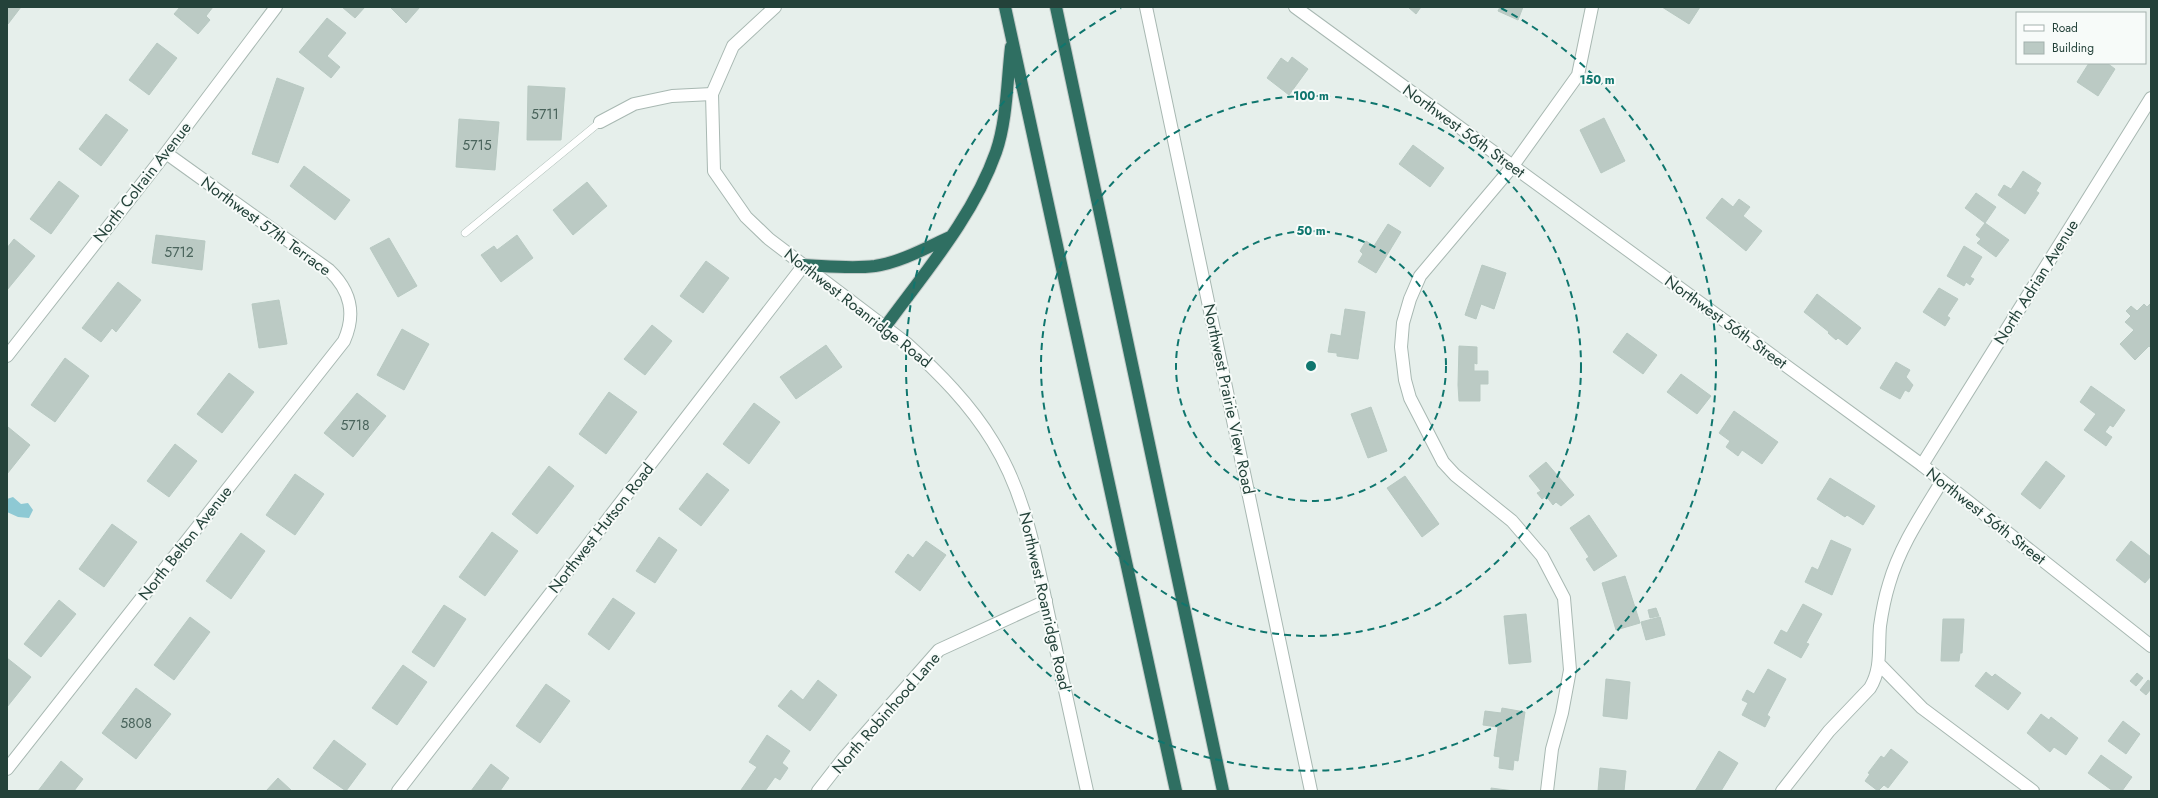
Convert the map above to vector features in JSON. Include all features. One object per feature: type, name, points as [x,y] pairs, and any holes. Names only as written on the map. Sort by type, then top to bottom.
[{"type":"highway","points":[[1005,7],[1176,791]]},
{"type":"highway","points":[[1056,7],[1223,791]]},
{"type":"highway","points":[[885,327],[951,236],[980,187],[996,152],[1004,111],[1012,36]]},
{"type":"highway","points":[[804,265],[848,267],[876,266],[910,255],[951,236]]},
{"type":"street","name":"North Colrain Avenue","points":[[7,356],[166,153],[276,7]]},
{"type":"street","name":"Northwest Roanridge Road","points":[[775,7],[733,46],[712,94],[714,171],[746,217],[770,239],[906,342],[949,383],[973,412],[994,443],[1011,476],[1025,511],[1087,791]]},
{"type":"street","name":"Northwest Prairie View Road","points":[[1146,7],[1311,791]]},
{"type":"street","name":"Northwest 56th Street","points":[[1295,7],[1922,465],[2151,646]]},
{"type":"street","points":[[1547,791],[1552,749],[1562,713],[1570,670],[1564,598],[1542,556],[1512,521],[1455,475],[1442,462],[1410,398],[1405,380],[1401,347],[1403,323],[1410,299],[1420,276],[1512,166],[1578,75],[1592,7]]},
{"type":"street","points":[[600,122],[634,104],[672,96],[712,94]]},
{"type":"street","name":"North Adrian Avenue","points":[[1922,465],[2151,98]]},
{"type":"street","name":"Northwest 57th Terrace","points":[[166,153],[329,270],[346,290],[351,311]]},
{"type":"street","name":"Northwest Hutson Road","points":[[398,791],[804,265]]},
{"type":"street","name":"North Belton Avenue","points":[[7,769],[344,342],[349,329],[351,311]]},
{"type":"street","points":[[1782,791],[1824,736],[1870,688],[1877,677],[1879,664],[1880,627],[1889,584],[1899,556],[1912,530],[1942,481]]},
{"type":"street","name":"North Robinhood Lane","points":[[818,791],[843,759],[939,650],[1046,601]]},
{"type":"street","points":[[1879,664],[1922,708],[2032,791]]},
{"type":"lane","points":[[465,233],[600,122]]},
{"type":"water","points":[[13,497],[21,504],[28,503],[33,510],[29,518],[18,517],[7,512],[7,499]]},
{"type":"building","points":[[7,7],[21,7],[8,24],[7,23]]},
{"type":"building","points":[[180,7],[213,7],[206,16],[210,20],[198,34],[174,14]]},
{"type":"building","points":[[342,7],[365,7],[355,18]]},
{"type":"building","points":[[390,7],[420,7],[406,23]]},
{"type":"building","points":[[1408,7],[1421,7],[1416,14]]},
{"type":"building","points":[[1500,7],[1523,7],[1518,20],[1498,11]]},
{"type":"building","points":[[1662,7],[1700,7],[1689,24]]},
{"type":"building","points":[[327,18],[346,33],[327,56],[340,67],[331,78],[299,52]]},
{"type":"building","points":[[157,43],[177,58],[149,95],[129,80]]},
{"type":"building","points":[[1292,57],[1308,69],[1289,95],[1267,78],[1281,58],[1288,63]]},
{"type":"building","points":[[2088,64],[2108,64],[2115,69],[2098,96],[2077,82]]},
{"type":"building","points":[[277,78],[304,88],[278,163],[252,154]]},
{"type":"building","points":[[528,86],[565,88],[561,140],[527,140]]},
{"type":"building","points":[[106,114],[128,130],[101,166],[79,149]]},
{"type":"building","points":[[1604,118],[1625,161],[1601,173],[1580,130]]},
{"type":"building","points":[[459,119],[499,122],[495,170],[456,167]]},
{"type":"building","points":[[1413,145],[1444,168],[1430,187],[1399,164]]},
{"type":"building","points":[[304,166],[350,200],[335,220],[290,186]]},
{"type":"building","points":[[2023,171],[2041,183],[2036,191],[2039,193],[2025,214],[1998,195],[2004,185],[2011,189]]},
{"type":"building","points":[[59,181],[79,196],[51,234],[30,219]]},
{"type":"building","points":[[587,182],[607,206],[573,235],[553,210]]},
{"type":"building","points":[[1976,193],[1996,207],[1985,223],[1965,208]]},
{"type":"building","points":[[1722,198],[1733,207],[1739,199],[1750,207],[1743,216],[1762,231],[1746,251],[1706,218]]},
{"type":"building","points":[[1985,223],[2009,240],[1996,257],[1977,243],[1981,239],[1976,235]]},
{"type":"building","points":[[1388,224],[1401,232],[1376,273],[1358,262],[1363,254],[1360,251],[1366,241],[1374,246]]},
{"type":"building","points":[[156,235],[205,241],[202,270],[152,263]]},
{"type":"building","points":[[517,235],[533,258],[501,282],[481,255],[494,246],[497,250]]},
{"type":"building","points":[[389,238],[417,286],[398,297],[370,248]]},
{"type":"building","points":[[14,239],[35,256],[7,290],[7,248]]},
{"type":"building","points":[[1964,246],[1982,257],[1970,277],[1974,279],[1970,285],[1966,282],[1964,286],[1947,276]]},
{"type":"building","points":[[706,261],[729,278],[703,313],[680,296]]},
{"type":"building","points":[[1482,265],[1506,273],[1494,309],[1481,304],[1476,319],[1465,315]]},
{"type":"building","points":[[118,282],[141,300],[116,332],[112,328],[101,342],[82,328]]},
{"type":"building","points":[[1939,288],[1958,299],[1947,316],[1950,318],[1945,326],[1923,312]]},
{"type":"building","points":[[1817,294],[1861,328],[1847,345],[1838,338],[1836,340],[1828,333],[1829,332],[1804,312]]},
{"type":"building","points":[[279,300],[287,344],[259,348],[252,304]]},
{"type":"building","points":[[2151,303],[2151,348],[2149,346],[2135,360],[2120,344],[2134,330],[2125,322],[2131,316],[2126,311],[2131,306],[2137,311],[2144,304],[2147,307]]},
{"type":"building","points":[[1345,309],[1365,312],[1358,359],[1337,356],[1337,353],[1328,352],[1331,334],[1341,336]]},
{"type":"building","points":[[652,325],[672,341],[645,375],[624,359]]},
{"type":"building","points":[[402,329],[429,344],[404,390],[377,375]]},
{"type":"building","points":[[1627,333],[1657,355],[1643,374],[1613,352]]},
{"type":"building","points":[[826,345],[842,367],[796,399],[780,377]]},
{"type":"building","points":[[1459,346],[1477,347],[1477,364],[1474,363],[1474,371],[1488,371],[1488,384],[1480,384],[1480,401],[1459,401]]},
{"type":"building","points":[[65,358],[89,376],[55,422],[31,405]]},
{"type":"building","points":[[1896,362],[1910,370],[1906,377],[1913,385],[1909,392],[1905,390],[1900,399],[1880,388]]},
{"type":"building","points":[[229,373],[254,392],[222,433],[197,414]]},
{"type":"building","points":[[1681,374],[1711,396],[1697,414],[1667,392]]},
{"type":"building","points":[[2091,386],[2125,410],[2113,427],[2110,425],[2105,432],[2112,437],[2106,446],[2084,430],[2096,414],[2080,402]]},
{"type":"building","points":[[609,392],[637,412],[606,454],[579,434]]},
{"type":"building","points":[[357,393],[386,416],[353,457],[324,433]]},
{"type":"building","points":[[754,403],[780,422],[749,464],[723,444]]},
{"type":"building","points":[[1371,407],[1387,451],[1368,458],[1351,414]]},
{"type":"building","points":[[1734,411],[1778,442],[1762,464],[1742,450],[1738,456],[1726,447],[1730,441],[1719,433]]},
{"type":"building","points":[[8,427],[30,445],[7,474],[7,428]]},
{"type":"building","points":[[175,444],[197,461],[169,497],[147,481]]},
{"type":"building","points":[[2046,461],[2065,476],[2040,509],[2021,494]]},
{"type":"building","points":[[1546,462],[1574,495],[1561,506],[1556,502],[1553,505],[1546,496],[1542,499],[1537,493],[1541,491],[1529,476]]},
{"type":"building","points":[[549,466],[574,486],[537,534],[512,514]]},
{"type":"building","points":[[707,473],[729,490],[701,526],[679,509]]},
{"type":"building","points":[[295,474],[324,494],[295,535],[266,515]]},
{"type":"building","points":[[1405,476],[1439,524],[1422,537],[1387,488]]},
{"type":"building","points":[[1830,478],[1875,506],[1863,525],[1847,515],[1845,517],[1817,499]]},
{"type":"building","points":[[1589,515],[1617,556],[1594,571],[1586,559],[1589,557],[1570,528]]},
{"type":"building","points":[[112,524],[137,542],[104,587],[79,569]]},
{"type":"building","points":[[492,532],[518,551],[485,596],[459,577]]},
{"type":"building","points":[[241,533],[265,551],[231,599],[206,581]]},
{"type":"building","points":[[659,537],[677,550],[655,583],[636,571]]},
{"type":"building","points":[[1831,540],[1851,549],[1832,595],[1805,582],[1812,567],[1818,570]]},
{"type":"building","points":[[926,541],[946,555],[920,591],[895,572],[908,554],[913,558]]},
{"type":"building","points":[[2131,541],[2151,557],[2151,576],[2145,583],[2116,560]]},
{"type":"building","points":[[1625,576],[1640,623],[1616,630],[1602,583]]},
{"type":"building","points":[[613,598],[635,613],[609,650],[588,634]]},
{"type":"building","points":[[59,600],[76,614],[41,657],[24,644]]},
{"type":"building","points":[[1803,604],[1822,614],[1806,643],[1809,644],[1801,658],[1774,643],[1781,630],[1787,633]]},
{"type":"building","points":[[444,605],[466,619],[434,667],[412,652]]},
{"type":"building","points":[[1656,608],[1659,616],[1650,618],[1648,610]]},
{"type":"building","points":[[1526,614],[1531,662],[1509,664],[1504,616]]},
{"type":"building","points":[[190,617],[210,632],[174,680],[154,665]]},
{"type":"building","points":[[1660,617],[1665,635],[1646,640],[1641,622]]},
{"type":"building","points":[[1943,619],[1964,619],[1962,653],[1960,653],[1959,661],[1941,661]]},
{"type":"building","points":[[7,658],[31,677],[7,707]]},
{"type":"building","points":[[403,665],[427,682],[397,725],[372,708]]},
{"type":"building","points":[[1768,669],[1786,679],[1767,715],[1770,717],[1765,727],[1742,715],[1748,703],[1742,700],[1747,690],[1754,694]]},
{"type":"building","points":[[1986,672],[1992,677],[1995,674],[2021,693],[2008,710],[1975,686]]},
{"type":"building","points":[[2137,673],[2143,678],[2136,686],[2130,681]]},
{"type":"building","points":[[1606,679],[1630,682],[1627,719],[1603,716]]},
{"type":"building","points":[[818,680],[837,695],[810,731],[778,706],[791,690],[803,700]]},
{"type":"building","points":[[2148,680],[2151,682],[2151,689],[2146,695],[2140,690]]},
{"type":"building","points":[[546,684],[570,701],[540,743],[516,726]]},
{"type":"building","points":[[136,688],[171,714],[136,759],[102,733]]},
{"type":"building","points":[[1502,708],[1525,712],[1518,761],[1514,760],[1513,770],[1499,768],[1500,757],[1494,756],[1498,727],[1483,725],[1485,711],[1501,713]]},
{"type":"building","points":[[2041,714],[2049,720],[2051,717],[2078,738],[2066,755],[2054,747],[2050,752],[2027,733]]},
{"type":"building","points":[[2123,721],[2140,734],[2126,754],[2108,741]]},
{"type":"building","points":[[767,735],[790,751],[782,763],[788,768],[780,780],[775,777],[765,791],[742,791],[741,790],[757,767],[749,762]]},
{"type":"building","points":[[334,740],[366,764],[346,791],[313,768]]},
{"type":"building","points":[[1891,749],[1908,762],[1888,788],[1884,785],[1878,791],[1865,781],[1870,774],[1868,773],[1881,756],[1884,758]]},
{"type":"building","points":[[1719,751],[1738,763],[1721,791],[1695,791]]},
{"type":"building","points":[[2101,755],[2132,777],[2122,791],[2113,791],[2088,773]]},
{"type":"building","points":[[61,761],[83,779],[74,791],[38,791]]},
{"type":"building","points":[[491,764],[509,778],[500,791],[471,791]]},
{"type":"building","points":[[1600,768],[1626,771],[1624,791],[1598,791]]},
{"type":"building","points":[[278,778],[292,791],[266,791]]},
{"type":"building","points":[[1491,788],[1514,791],[1491,791]]}]
